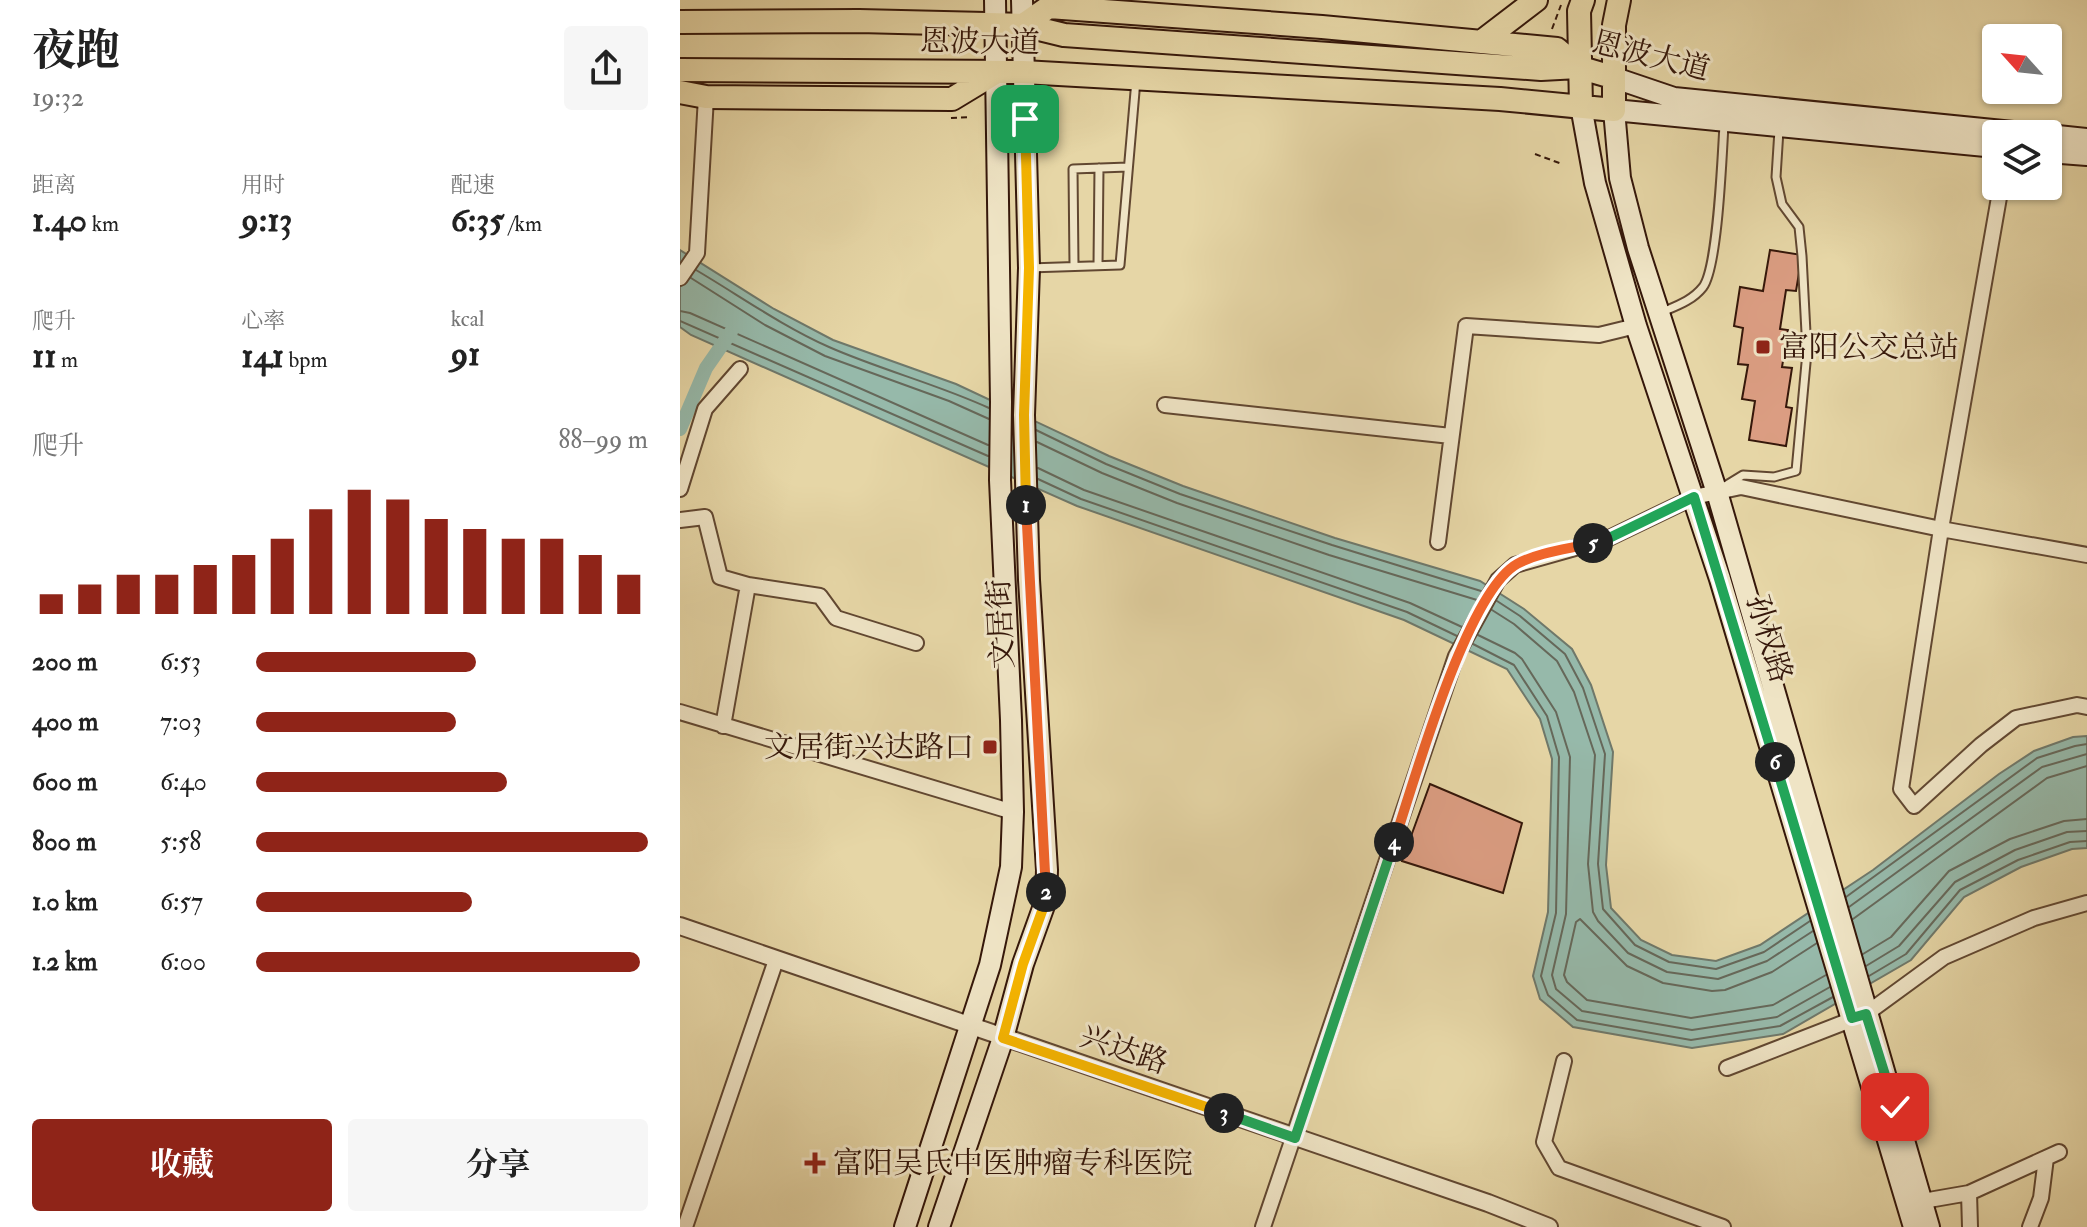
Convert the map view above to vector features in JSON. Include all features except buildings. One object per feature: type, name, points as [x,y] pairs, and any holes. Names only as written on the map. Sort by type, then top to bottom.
[{"type":"main road","name":"文居街","points":[[905,1227],[971,1027],[1003,911],[1011,867],[1013,812],[1000,480],[995,0]]},
{"type":"main road","name":"文居街","points":[[939,1227],[1046,900],[1047,870],[1032,650],[1026,492],[1024,415],[1029,268],[1022,0]]},
{"type":"main road","points":[[1481,42],[1536,0]]},
{"type":"main road","name":"孙权路","points":[[1583,0],[1579,11],[1578,67],[1581,106],[1595,183],[1636,326],[1820,884],[1859,1016],[1914,1227]]},
{"type":"main road","name":"孙权路","points":[[1619,0],[1614,25],[1612,77],[1620,178],[1658,314],[1716,491],[1820,884]]},
{"type":"main road","points":[[1023,25],[1049,7],[1180,8],[1557,49],[1578,67]]},
{"type":"main road","name":"恩波大道","points":[[680,22],[859,21],[1023,25],[1064,35],[1541,69],[1578,67],[1674,98],[1982,129]]},
{"type":"main road","name":"恩波大道","points":[[680,70],[1023,72],[1136,78],[1581,106],[1982,146]]},
{"type":"main road","points":[[680,92],[706,97],[952,99],[996,72]]},
{"type":"main road","points":[[2062,136],[2087,139]]},
{"type":"main road","points":[[2062,153],[2087,155]]},
{"type":"main road","name":"孙权路","points":[[1859,1016],[1923,1201],[1929,1227]]},
{"type":"street","points":[[680,278],[697,253],[706,97]]},
{"type":"street","points":[[1999,200],[1941,529],[1901,789],[1914,806],[1981,745],[2016,718],[2077,705],[2087,707]]},
{"type":"street","points":[[1438,542],[1466,326],[1599,335],[1636,326]]},
{"type":"street","points":[[680,489],[705,409],[740,369]]},
{"type":"street","points":[[1165,405],[1451,436]]},
{"type":"street","points":[[1263,1227],[1456,656],[1498,580],[1515,565],[1607,539],[1694,497],[1741,487],[1941,529],[2087,555]]},
{"type":"street","points":[[680,520],[705,517],[720,577],[748,585],[820,596],[836,618],[916,643]]},
{"type":"street","points":[[723,726],[748,585]]},
{"type":"street","points":[[680,712],[1013,812]]},
{"type":"street","points":[[1727,1068],[1859,1016],[1944,957],[2034,918],[2087,903]]},
{"type":"street","name":"兴达路","points":[[680,926],[1488,1203],[1549,1227]]},
{"type":"street","points":[[685,1227],[776,960]]},
{"type":"street","points":[[1564,1061],[1544,1142],[1559,1168],[1723,1227]]},
{"type":"street","points":[[1923,1201],[1969,1193],[2053,1155],[2030,1227]]},
{"type":"street","points":[[1969,1193],[1970,1227]]},
{"type":"lane","points":[[1029,268],[1120,265],[1136,78]]},
{"type":"lane","points":[[1658,314],[1693,299],[1706,284],[1713,257],[1725,122]]},
{"type":"lane","points":[[1716,491],[1743,475],[1774,477],[1796,471],[1807,352],[1799,227],[1782,204],[1776,177],[1779,127]]},
{"type":"lane","points":[[1074,265],[1073,169],[1128,167]]},
{"type":"lane","points":[[1098,265],[1099,168]]},
{"type":"path","points":[[1549,33],[1563,0]]},
{"type":"path","points":[[951,118],[971,117]]},
{"type":"path","points":[[1535,154],[1562,164]]},
{"type":"water","points":[[680,250],[774,309],[833,340],[956,384],[1109,456],[1183,486],[1335,538],[1480,581],[1524,609],[1572,649],[1591,685],[1613,752],[1606,865],[1611,908],[1641,940],[1672,955],[1716,961],[1760,945],[1873,870],[2034,751],[2073,737],[2087,736],[2087,848],[2072,849],[2021,867],[1964,897],[1911,960],[1783,1034],[1692,1048],[1573,1027],[1540,999],[1533,976],[1548,912],[1552,759],[1540,719],[1507,669],[1404,620],[1077,506],[691,335],[680,327]]},
{"type":"waterway","points":[[680,429],[706,368],[731,332]]},
{"type":"place","name":"富阳公交总站","points":[[1763,347]]},
{"type":"place","name":"文居街兴达路口","points":[[990,747]]},
{"type":"place","name":"富阳吴氏中医肿瘤专科医院","points":[[815,1163]]},
{"type":"route","points":[[1025,119],[1029,268],[1024,415],[1026,492],[1033,664],[1047,870],[1046,900],[1023,964],[1003,1038],[1295,1138],[1456,656],[1498,580],[1515,565],[1607,539],[1694,497],[1852,1018],[1866,1014],[1895,1107]]}]
